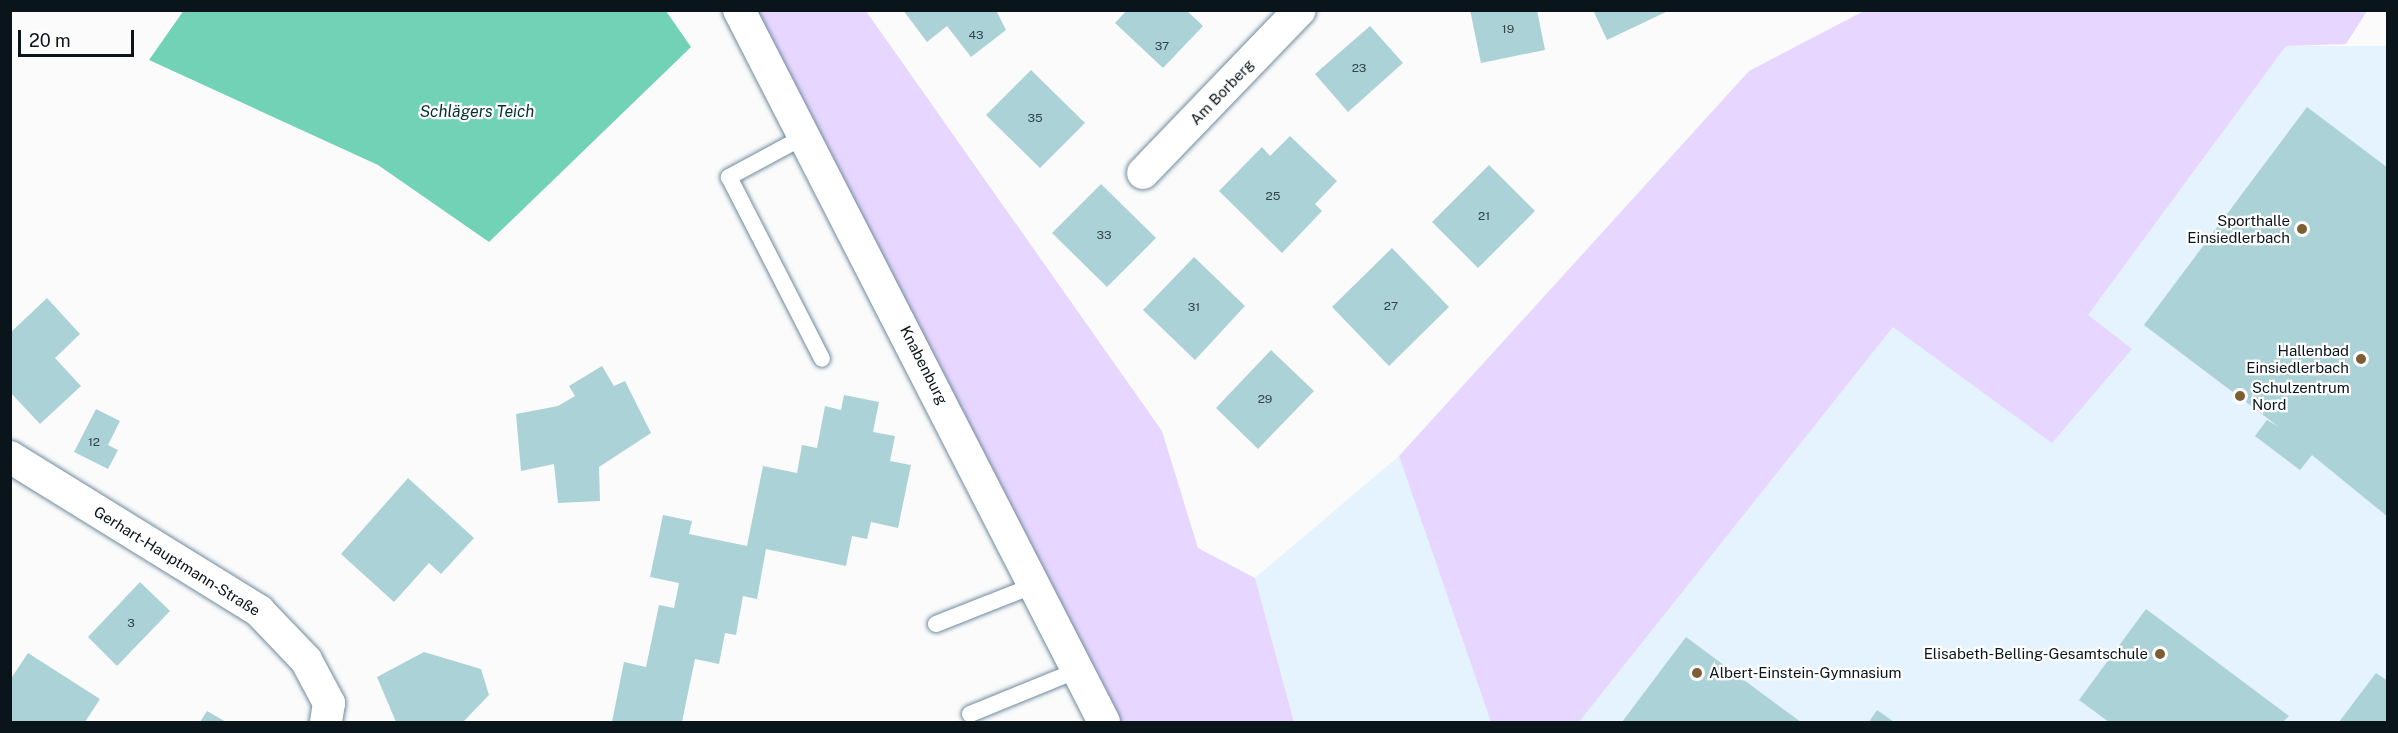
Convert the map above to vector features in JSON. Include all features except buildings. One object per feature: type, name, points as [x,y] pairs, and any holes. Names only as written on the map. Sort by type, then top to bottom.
[{"type":"street","name":"Knabenburg","points":[[740,10],[807,135],[1104,723]]},
{"type":"street","name":"Am Borberg","points":[[1143,172],[1300,10]]},
{"type":"street","name":"Gerhart-Hauptmann-Straße","points":[[10,457],[259,611],[306,660],[329,704],[326,723]]},
{"type":"lane","points":[[807,135],[729,177],[822,359]]},
{"type":"lane","points":[[936,624],[1035,585]]},
{"type":"lane","points":[[970,714],[1078,670]]},
{"type":"shaded area","points":[[739,11],[866,11],[1162,431],[1198,548],[1255,578],[1294,722],[1104,722]]},
{"type":"shaded area","points":[[1864,11],[2367,11],[2346,44],[2286,46],[2088,315],[2132,349],[2052,443],[1893,327],[1579,722],[1491,722],[1399,456],[1749,71]]},
{"type":"shaded area","name":"Schulzentrum Nord","points":[[2286,46],[2387,46],[2387,722],[1579,722],[1893,327],[2088,315]]},
{"type":"shaded area","points":[[1399,456],[1491,722],[1294,722],[1255,578]]},
{"type":"water","name":"Schlägers Teich","points":[[184,10],[666,11],[691,47],[489,242],[378,165],[149,60]]},
{"type":"place","name":"Sporthalle Einsiedlerbach","points":[[2302,229]]},
{"type":"place","name":"Hallenbad Einsiedlerbach","points":[[2361,359]]},
{"type":"place","name":"Schulzentrum Nord","points":[[2240,396]]},
{"type":"place","name":"Elisabeth-Belling-Gesamtschule","points":[[2160,654]]},
{"type":"place","name":"Albert-Einstein-Gymnasium","points":[[1697,673]]}]
